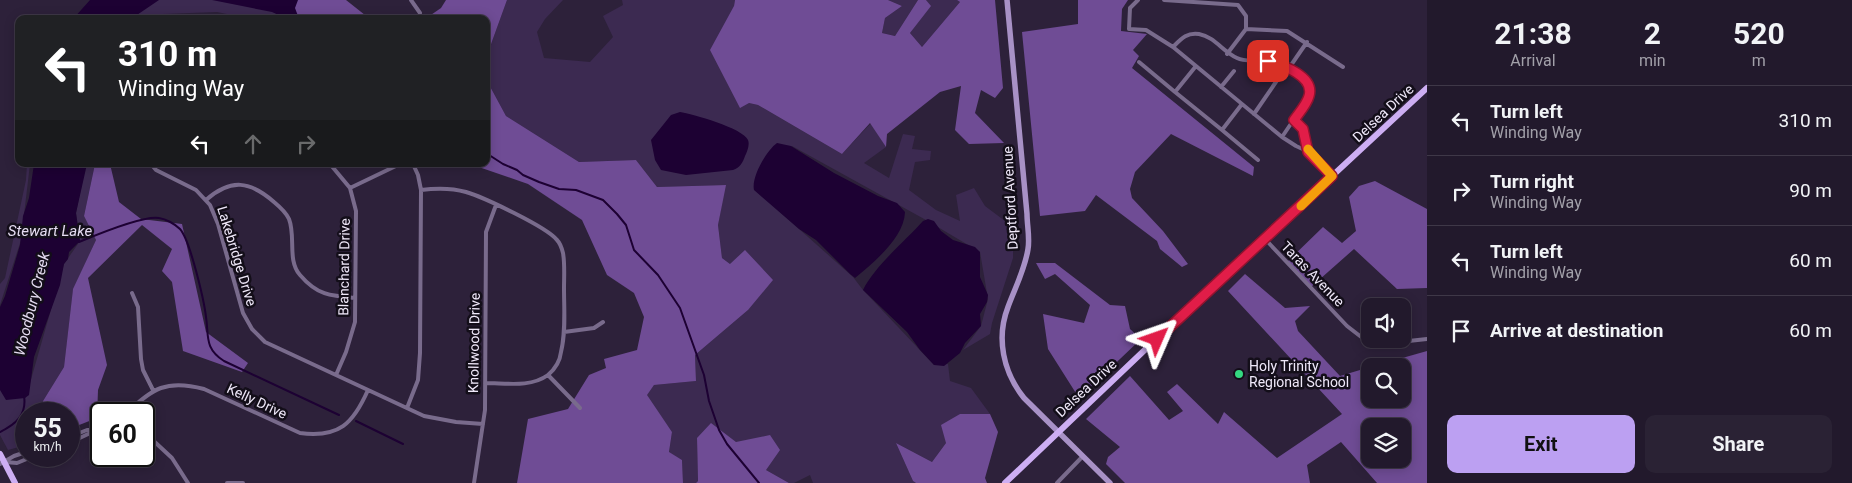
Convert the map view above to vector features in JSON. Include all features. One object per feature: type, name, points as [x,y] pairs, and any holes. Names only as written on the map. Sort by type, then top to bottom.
[{"type":"main road","name":"Delsea Drive","points":[[1005,483],[1427,88]]},
{"type":"main road","points":[[0,454],[2,463],[15,483]]},
{"type":"street","points":[[412,0],[420,13]]},
{"type":"street","name":"Deptford Avenue","points":[[1007,0],[1027,214],[1028,248],[1007,310],[1003,330],[1005,364],[1015,387],[1024,398],[1110,483]]},
{"type":"street","points":[[1138,0],[1130,8],[1129,29],[1146,30],[1173,47],[1282,136],[1308,152],[1332,176]]},
{"type":"street","points":[[1164,0],[1238,5],[1246,16],[1246,28],[1227,54]]},
{"type":"street","points":[[1246,28],[1287,31],[1307,42],[1343,67]]},
{"type":"street","points":[[1173,47],[1186,35],[1198,34],[1211,38],[1227,54],[1243,61],[1268,61],[1289,68],[1308,82],[1309,97],[1282,136]]},
{"type":"street","points":[[1289,68],[1307,42]]},
{"type":"street","points":[[1140,62],[1258,160]]},
{"type":"street","points":[[1175,92],[1196,66]]},
{"type":"street","points":[[1221,86],[1234,71]]},
{"type":"street","points":[[1254,114],[1280,76]]},
{"type":"street","points":[[1222,130],[1242,104]]},
{"type":"street","points":[[1294,120],[1303,129],[1308,152]]},
{"type":"street","name":"Lakebridge Drive","points":[[154,167],[196,190],[206,200],[216,218],[243,313],[252,329],[265,342],[407,408],[433,418],[484,424]]},
{"type":"street","name":"Blanchard Drive","points":[[332,167],[350,188],[356,211],[355,322],[352,337],[336,375]]},
{"type":"street","points":[[350,188],[394,167]]},
{"type":"street","points":[[407,408],[415,390],[420,369],[421,190],[414,167]]},
{"type":"street","points":[[206,200],[216,191],[227,186],[239,184],[261,191],[286,212],[289,219],[292,254],[298,274],[315,290],[324,294],[355,298]]},
{"type":"street","points":[[421,190],[438,189],[466,192],[543,228],[557,240],[561,247],[564,260],[564,332],[559,361],[548,375],[537,380],[526,383],[485,383]]},
{"type":"street","name":"Knollwood Drive","points":[[474,483],[484,424],[486,232],[496,205]]},
{"type":"street","name":"Taras Avenue","points":[[1265,240],[1347,326],[1372,345],[1427,339]]},
{"type":"street","points":[[132,293],[138,307],[143,370],[153,390]]},
{"type":"street","points":[[564,332],[594,328],[603,322]]},
{"type":"street","points":[[548,375],[580,408]]},
{"type":"street","name":"Kelly Drive","points":[[138,402],[153,390],[169,386],[182,385],[204,389],[300,433],[313,435],[332,432],[349,422],[358,412],[368,390]]},
{"type":"street","points":[[155,442],[172,458],[188,483]]},
{"type":"street","points":[[2,463],[15,456]]},
{"type":"street","points":[[1057,483],[1082,456]]},
{"type":"street","points":[[2,463],[15,463]]},
{"type":"street","points":[[227,483],[243,483]]},
{"type":"shaded area","points":[[157,0],[295,0],[293,15],[232,15],[217,12],[135,15]]},
{"type":"shaded area","points":[[295,0],[346,0],[365,15],[293,15]]},
{"type":"shaded area","points":[[446,0],[507,0],[490,47],[490,15],[431,15],[441,8]]},
{"type":"shaded area","points":[[507,0],[563,0],[545,19],[537,32],[544,58],[590,62],[613,37],[603,16],[623,5],[622,0],[735,0],[734,6],[749,103],[758,105],[842,154],[871,123],[886,147],[864,163],[889,178],[903,134],[915,136],[912,149],[931,151],[930,160],[915,162],[909,190],[936,210],[960,221],[956,195],[974,188],[985,206],[1013,227],[1013,258],[990,334],[963,350],[981,326],[988,299],[980,252],[792,146],[754,189],[853,277],[934,365],[948,364],[950,381],[971,388],[990,414],[960,414],[946,443],[932,462],[896,443],[913,481],[916,483],[813,483],[810,475],[794,483],[789,483],[766,470],[736,442],[697,438],[698,481],[696,483],[683,483],[682,460],[669,453],[672,432],[646,395],[654,385],[696,381],[695,355],[748,310],[730,264],[722,258],[718,225],[725,185],[657,187],[636,160],[579,162],[506,116],[490,86],[490,47]]},
{"type":"shaded area","points":[[735,0],[888,0],[902,6],[885,18],[882,33],[895,36],[918,0],[926,0],[931,6],[910,33],[922,47],[960,2],[957,0],[995,0],[1003,88],[995,98],[981,90],[975,113],[1004,143],[969,144],[955,130],[961,86],[940,92],[887,134],[886,147],[870,123],[842,154],[758,105],[749,103],[740,108],[710,50],[734,6]]},
{"type":"shaded area","points":[[888,0],[918,0],[895,36],[882,33],[885,18],[902,6]]},
{"type":"shaded area","points":[[926,0],[957,0],[960,2],[922,47],[910,33],[930,6]]},
{"type":"shaded area","points":[[1078,0],[1128,0],[1122,9],[1121,31],[1147,34],[1133,50],[1139,56],[1132,68],[1254,167],[1253,176],[1171,134],[1135,172],[1130,189],[1132,198],[1163,231],[1188,264],[1182,267],[1160,249],[1157,241],[1096,195],[1085,211],[1040,216],[1022,32],[1078,24]]},
{"type":"shaded area","points":[[490,86],[506,116],[579,162],[636,160],[657,187],[726,185],[718,225],[722,258],[730,264],[745,250],[773,280],[748,310],[695,355],[696,381],[654,385],[647,395],[672,432],[669,452],[682,460],[683,483],[517,483],[528,419],[568,409],[589,375],[606,368],[604,359],[637,350],[644,317],[634,293],[607,275],[582,220],[528,184],[479,167],[490,167]]},
{"type":"shaded area","points":[[27,167],[30,167],[21,240],[0,305],[0,284],[5,278],[26,180]]},
{"type":"shaded area","points":[[85,167],[94,167],[84,216],[96,240],[73,290],[64,367],[43,402],[15,402],[15,448],[8,450],[0,435],[0,387],[26,397],[64,264],[80,241],[76,213]]},
{"type":"shaded area","points":[[94,167],[111,167],[119,202],[141,219],[182,224],[206,332],[248,363],[242,372],[183,351],[172,282],[162,271],[172,249],[142,225],[88,278],[107,365],[98,390],[98,402],[90,402],[90,421],[80,425],[80,402],[43,402],[64,367],[73,289],[96,240],[84,216]]},
{"type":"shaded area","points":[[1375,181],[1427,209],[1427,288],[1397,289],[1354,249],[1311,287],[1287,262],[1323,227],[1342,243],[1356,231],[1349,197],[1359,186]]},
{"type":"shaded area","points":[[1036,263],[1055,263],[1110,305],[1125,306],[1130,329],[1141,339],[1079,398],[1048,349],[1043,314],[1084,323],[1090,305],[1055,274],[1045,279]]},
{"type":"shaded area","points":[[1245,274],[1285,308],[1310,306],[1295,321],[1298,331],[1340,376],[1361,370],[1361,408],[1411,408],[1411,358],[1402,358],[1427,351],[1427,483],[1377,483],[1364,468],[1411,468],[1411,418],[1361,418],[1361,465],[1341,442],[1307,465],[1310,483],[1125,483],[1106,464],[1108,457],[1120,447],[1086,419],[1130,376],[1169,420],[1183,411],[1167,392],[1177,384],[1218,424],[1224,412],[1277,458],[1342,414],[1228,291]]},
{"type":"shaded area","points":[[960,414],[990,414],[998,432],[985,478],[987,483],[916,483],[913,481],[896,443],[932,462],[946,443],[941,425]]},
{"type":"shaded area","points":[[711,423],[736,442],[770,435],[780,450],[766,470],[789,483],[696,483],[698,481],[697,438]]},
{"type":"water","points":[[90,0],[159,0],[137,15],[77,15]]},
{"type":"water","points":[[212,0],[298,0],[295,8],[298,15],[278,15]]},
{"type":"water","points":[[680,112],[717,122],[744,135],[749,142],[739,166],[733,170],[686,175],[661,170],[655,160],[651,140],[671,115]]},
{"type":"water","points":[[777,143],[791,146],[834,173],[878,196],[897,203],[905,212],[903,222],[894,240],[879,257],[855,278],[816,240],[799,229],[754,190],[757,171],[769,151]]},
{"type":"water","name":"Stewart Lake","points":[[34,167],[86,167],[76,213],[80,241],[69,252],[68,259],[64,264],[60,285],[34,357],[29,395],[25,398],[6,400],[0,390],[0,307],[20,245],[23,216],[29,198]]},
{"type":"water","points":[[928,219],[934,221],[941,231],[953,240],[975,247],[980,252],[980,277],[988,295],[987,302],[980,314],[981,326],[965,343],[960,353],[944,366],[934,365],[907,332],[863,290],[882,263],[923,221]]},
{"type":"waterway","points":[[490,156],[539,182],[559,189],[576,190],[603,200],[617,214],[626,225],[634,250],[658,275],[680,308],[704,375],[709,401],[719,430],[727,444],[759,483]]},
{"type":"waterway","points":[[79,242],[119,226],[152,218],[165,219],[173,224],[184,235],[192,257],[205,309],[210,346],[213,351],[224,361],[339,415]]},
{"type":"waterway","name":"Woodbury Creek","points":[[0,432],[11,426],[22,414],[24,396]]},
{"type":"waterway","points":[[356,421],[403,444]]},
{"type":"slow traffic","points":[[1301,206],[1332,176],[1308,152],[1308,149]]},
{"type":"place","name":"Holy Trinity Regional School","points":[[1239,374]]},
{"type":"route","points":[[1157,339],[1332,176],[1308,152],[1303,129],[1294,120],[1309,97],[1308,82],[1289,68],[1268,61]]}]
